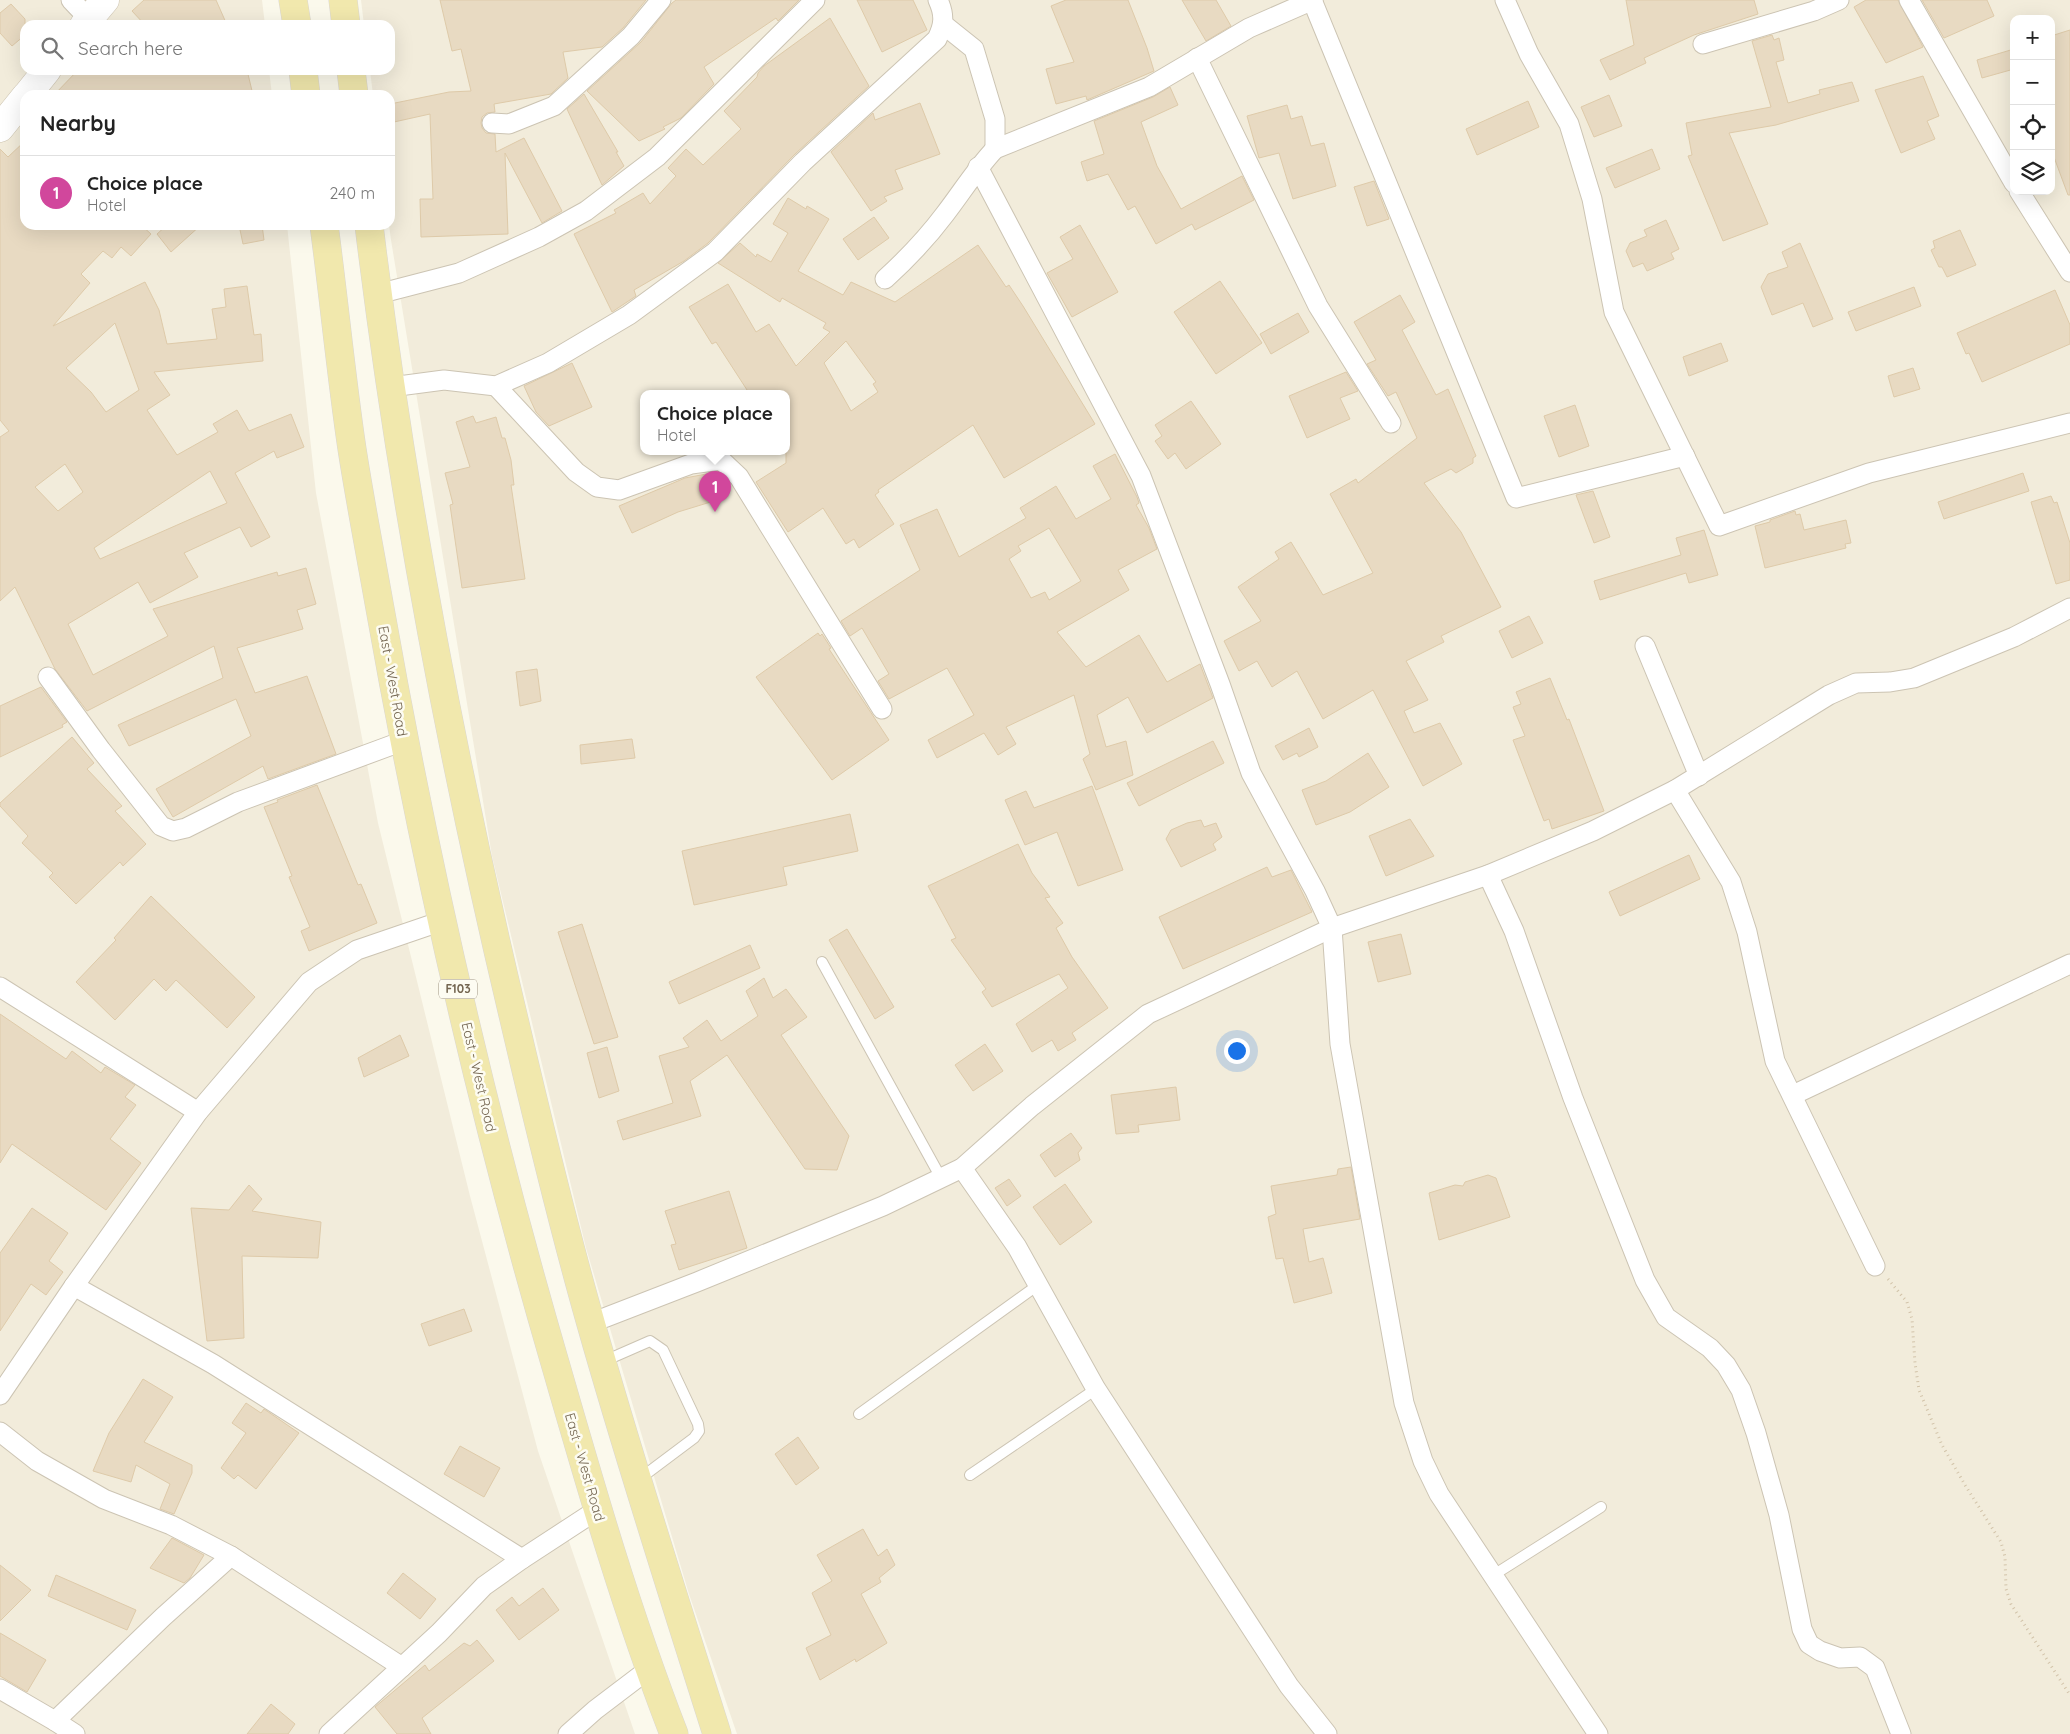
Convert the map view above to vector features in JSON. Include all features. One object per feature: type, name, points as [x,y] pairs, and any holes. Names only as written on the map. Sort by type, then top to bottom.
[{"type":"main road","points":[[293,0],[295,20]]},
{"type":"main road","points":[[343,0],[345,20]]},
{"type":"main road","points":[[304,75],[305,90]]},
{"type":"main road","points":[[352,75],[353,90]]},
{"type":"main road","name":"East - West Road","points":[[325,230],[352,450],[403,741],[442,920],[503,1180],[597,1510],[649,1669],[674,1734]]},
{"type":"main road","points":[[371,230],[391,387],[408,495],[451,737],[482,880],[546,1154],[591,1323],[718,1734]]},
{"type":"street","points":[[492,123],[509,124],[554,106],[631,36],[661,0]]},
{"type":"street","points":[[378,294],[459,273],[539,237],[586,211],[657,157],[815,0]]},
{"type":"street","points":[[391,387],[444,380],[496,386],[548,363],[630,315],[715,252],[803,162],[937,39],[944,25],[942,9],[938,0]]},
{"type":"street","points":[[885,279],[915,252],[978,167],[995,149],[1149,86],[1249,28],[1312,0],[1516,498],[1685,456]]},
{"type":"street","points":[[1505,0],[1530,54],[1569,124],[1592,199],[1614,312],[1719,526],[1869,473],[2070,423]]},
{"type":"street","points":[[1703,44],[1814,11],[1839,0]]},
{"type":"street","points":[[1908,0],[2010,176]]},
{"type":"street","points":[[944,25],[974,49],[995,119],[995,149]]},
{"type":"street","points":[[1197,58],[1318,306],[1391,423]]},
{"type":"street","points":[[31,90],[43,75]]},
{"type":"street","points":[[0,128],[20,103]]},
{"type":"street","points":[[978,167],[1141,476],[1220,684],[1251,773],[1315,891],[1332,928],[1340,1044],[1404,1403],[1423,1461],[1439,1494],[1598,1734]]},
{"type":"street","points":[[2022,195],[2070,272]]},
{"type":"street","points":[[496,386],[576,472],[596,487],[619,490],[691,464],[721,460],[739,477],[882,709]]},
{"type":"street","points":[[591,1323],[865,1213],[962,1168],[1032,1106],[1148,1014],[1332,928],[1488,875],[1558,847],[1675,790],[1829,695],[1856,683],[1890,682],[1914,678],[2014,637],[2070,608]]},
{"type":"street","points":[[1645,646],[1698,776]]},
{"type":"street","points":[[48,677],[101,750],[161,826],[173,831],[186,828],[238,802],[403,741]]},
{"type":"street","points":[[1675,790],[1731,882],[1747,932],[1775,1061],[1876,1266]]},
{"type":"street","points":[[1488,875],[1514,931],[1574,1098],[1645,1280],[1666,1317],[1710,1348],[1726,1364],[1741,1390],[1756,1433],[1779,1515],[1802,1629],[1809,1644],[1820,1651],[1840,1658],[1860,1657],[1875,1668],[1901,1734]]},
{"type":"street","points":[[0,1395],[74,1286],[198,1112],[309,982],[357,950],[442,920]]},
{"type":"street","points":[[1792,1095],[2070,964]]},
{"type":"street","points":[[0,986],[198,1112]]},
{"type":"street","points":[[962,1168],[1017,1247],[1096,1389],[1289,1686],[1327,1734]]},
{"type":"street","points":[[74,1286],[213,1364],[522,1559]]},
{"type":"street","points":[[0,1432],[37,1461],[104,1500],[171,1525],[231,1556],[402,1667]]},
{"type":"street","points":[[329,1734],[439,1633],[484,1586],[597,1510]]},
{"type":"street","points":[[55,1721],[163,1616],[231,1556]]},
{"type":"street","points":[[568,1734],[595,1710],[649,1669]]},
{"type":"street","points":[[0,1689],[75,1734]]},
{"type":"lane","points":[[822,962],[941,1178]]},
{"type":"lane","points":[[859,1414],[1038,1285]]},
{"type":"lane","points":[[602,1362],[641,1343],[650,1341],[658,1345],[663,1350],[698,1424],[699,1431],[694,1438],[638,1480]]},
{"type":"lane","points":[[970,1475],[1096,1389]]},
{"type":"lane","points":[[1492,1576],[1601,1507]]},
{"type":"path","points":[[1876,1266],[1907,1302],[1912,1318],[1919,1390],[1942,1444],[2001,1542],[2005,1557],[2006,1589],[2011,1604],[2070,1695]]},
{"type":"shaded area","points":[[0,0],[262,0],[264,20],[20,20],[20,75],[270,75],[271,90],[20,90],[20,230],[288,230],[316,493],[378,823],[470,1196],[538,1451],[635,1734],[0,1734]]},
{"type":"shaded area","points":[[361,0],[2070,0],[2070,1734],[737,1734],[689,1594],[586,1248],[492,856],[390,230],[395,230],[395,90],[372,90],[371,75],[395,75],[395,20],[363,20]]},
{"type":"building","points":[[144,0],[216,0],[225,20],[140,20],[132,11]]},
{"type":"building","points":[[440,0],[646,0],[623,28],[602,47],[563,52],[568,78],[551,94],[494,104],[495,112],[487,113],[482,117],[482,128],[486,133],[495,134],[496,152],[524,138],[562,211],[542,223],[505,153],[508,234],[421,237],[420,199],[433,199],[430,114],[395,122],[395,103],[449,92],[471,91],[461,49],[452,51]]},
{"type":"building","points":[[676,0],[799,0],[778,21],[776,18],[704,67],[714,84],[681,118],[663,127],[665,129],[639,141],[587,91],[641,42]]},
{"type":"building","points":[[857,0],[913,0],[927,30],[882,52]]},
{"type":"building","points":[[1066,0],[1128,0],[1154,71],[1087,100],[1086,96],[1056,104],[1046,69],[1074,62],[1051,6]]},
{"type":"building","points":[[1182,0],[1216,0],[1231,26],[1206,41]]},
{"type":"building","points":[[1626,0],[1754,0],[1758,14],[1694,35],[1644,58],[1646,63],[1610,80],[1600,60],[1634,45]]},
{"type":"building","points":[[1866,0],[1898,0],[1923,47],[1886,63],[1854,7]]},
{"type":"building","points":[[1922,0],[1987,0],[1994,16],[1944,38]]},
{"type":"building","points":[[11,4],[25,19],[20,20],[20,39],[12,46],[0,33],[0,13]]},
{"type":"building","points":[[830,18],[869,86],[795,154],[708,243],[684,261],[634,290],[636,296],[612,312],[574,234],[616,213],[614,210],[643,193],[650,204],[676,176],[668,168],[686,149],[703,165],[741,129],[724,111],[757,77],[764,66]]},
{"type":"building","points":[[2070,30],[2070,195],[2068,195],[2055,160],[2055,35]]},
{"type":"building","points":[[1772,35],[1774,40],[1779,38],[1784,60],[1776,62],[1788,103],[1820,94],[1819,90],[1852,82],[1859,101],[1776,125],[1729,133],[1768,224],[1723,241],[1688,156],[1692,155],[1686,123],[1771,107],[1752,41]]},
{"type":"building","points":[[2010,50],[2010,70],[1982,78],[1977,60]]},
{"type":"building","points":[[73,75],[248,75],[252,90],[59,90]]},
{"type":"building","points":[[1923,76],[1939,116],[1927,121],[1935,139],[1901,153],[1875,90]]},
{"type":"building","points":[[1170,87],[1178,105],[1141,122],[1157,166],[1181,209],[1242,176],[1254,200],[1195,230],[1192,224],[1156,244],[1135,206],[1128,210],[1108,174],[1087,181],[1081,162],[1104,154],[1094,121],[1153,97]]},
{"type":"building","points":[[584,94],[618,152],[616,152],[624,166],[602,185],[567,109]]},
{"type":"building","points":[[1609,95],[1622,126],[1594,137],[1581,107]]},
{"type":"building","points":[[1528,101],[1539,127],[1477,155],[1466,129]]},
{"type":"building","points":[[920,103],[940,154],[895,170],[903,189],[884,197],[887,201],[871,211],[831,152],[873,113],[875,120]]},
{"type":"building","points":[[1287,105],[1291,119],[1302,116],[1311,146],[1324,143],[1336,186],[1293,199],[1279,153],[1259,158],[1247,116]]},
{"type":"building","points":[[20,146],[20,230],[147,230],[151,234],[131,256],[121,247],[112,258],[103,251],[81,274],[90,283],[53,326],[145,282],[159,310],[167,344],[217,339],[212,309],[226,307],[224,289],[247,286],[254,335],[261,334],[263,361],[154,372],[170,395],[147,410],[177,455],[218,432],[213,424],[237,410],[249,431],[291,414],[304,447],[277,458],[274,451],[235,473],[270,537],[251,547],[240,527],[184,553],[198,577],[150,603],[138,582],[68,624],[93,675],[168,636],[153,609],[277,572],[278,576],[306,568],[316,604],[297,610],[303,629],[237,648],[255,693],[307,676],[336,754],[268,779],[263,766],[173,817],[156,789],[251,736],[236,699],[129,746],[118,725],[223,678],[214,646],[87,711],[55,669],[15,587],[0,601],[0,437],[9,431],[0,420],[0,149],[8,157]],"holes":[[[115,323],[139,390],[106,412],[91,392],[66,368]],[[65,464],[83,492],[58,511],[35,487]],[[210,471],[227,503],[100,559],[94,548]]]},
{"type":"building","points":[[1652,149],[1660,169],[1615,188],[1606,168]]},
{"type":"building","points":[[1374,181],[1389,219],[1367,226],[1354,187]]},
{"type":"building","points":[[788,198],[806,209],[807,206],[829,219],[798,271],[843,295],[851,282],[895,302],[978,245],[1006,287],[1009,285],[1023,306],[1095,424],[1004,478],[973,425],[878,490],[879,492],[875,495],[894,524],[859,548],[854,539],[846,544],[823,508],[788,532],[756,482],[786,463],[786,455],[790,455],[790,390],[747,390],[716,342],[712,344],[689,307],[728,284],[756,332],[769,324],[796,366],[830,332],[823,328],[826,323],[782,298],[780,302],[718,263],[740,243],[756,257],[757,254],[771,262],[788,233],[773,224]],"holes":[[[846,341],[876,382],[873,384],[878,392],[851,411],[824,363]]]},
{"type":"building","points":[[874,217],[889,238],[858,260],[843,239]]},
{"type":"building","points":[[1666,220],[1679,249],[1671,253],[1674,259],[1647,271],[1643,263],[1633,267],[1626,251],[1630,243],[1647,236],[1644,230]]},
{"type":"building","points":[[1080,225],[1118,292],[1072,317],[1047,273],[1073,259],[1060,237]]},
{"type":"building","points":[[161,230],[195,230],[171,252],[157,234]]},
{"type":"building","points":[[240,230],[263,230],[264,240],[243,244]]},
{"type":"building","points":[[1960,230],[1976,265],[1947,277],[1942,267],[1939,267],[1931,250],[1935,248],[1933,241]]},
{"type":"building","points":[[1800,243],[1833,319],[1813,327],[1803,303],[1772,315],[1761,287],[1768,274],[1788,267],[1782,252]]},
{"type":"building","points":[[1220,281],[1262,343],[1216,374],[1174,312]]},
{"type":"building","points":[[1914,287],[1921,306],[1856,331],[1848,312]]},
{"type":"building","points":[[2055,290],[2070,325],[2070,344],[1982,382],[1969,353],[1966,354],[1957,333]]},
{"type":"building","points":[[1400,295],[1415,322],[1402,330],[1436,395],[1448,389],[1476,456],[1473,458],[1473,463],[1456,473],[1451,469],[1424,483],[1461,532],[1501,607],[1441,636],[1444,642],[1406,661],[1428,700],[1404,711],[1414,733],[1440,723],[1462,764],[1423,786],[1373,690],[1323,719],[1297,671],[1272,687],[1257,661],[1239,671],[1224,641],[1261,621],[1238,587],[1279,559],[1275,552],[1291,542],[1323,595],[1373,573],[1330,494],[1356,479],[1358,483],[1417,438],[1396,392],[1388,396],[1367,364],[1376,360],[1354,322]]},
{"type":"building","points":[[1298,313],[1309,332],[1271,354],[1260,334]]},
{"type":"building","points":[[1721,343],[1728,361],[1689,376],[1683,357]]},
{"type":"building","points":[[572,363],[592,407],[549,426],[536,412],[524,386]]},
{"type":"building","points":[[1913,368],[1920,389],[1894,397],[1888,376]]},
{"type":"building","points":[[1346,372],[1358,391],[1340,398],[1350,419],[1307,438],[1289,396]]},
{"type":"building","points":[[1191,401],[1221,444],[1186,469],[1175,453],[1168,459],[1155,441],[1162,436],[1155,425]]},
{"type":"building","points":[[1575,405],[1589,446],[1559,457],[1544,416]]},
{"type":"building","points":[[473,416],[476,423],[496,417],[502,438],[505,438],[511,460],[514,485],[511,485],[525,579],[462,588],[450,505],[453,504],[445,473],[470,467],[456,422]]},
{"type":"building","points":[[1115,454],[1137,497],[1139,503],[1136,505],[1149,528],[1157,549],[1118,570],[1129,590],[1057,632],[1086,667],[1139,635],[1167,682],[1200,664],[1213,698],[1147,733],[1128,697],[1097,715],[1106,747],[1126,741],[1133,775],[1096,790],[1083,759],[1090,754],[1074,695],[1006,727],[1016,744],[998,755],[984,733],[937,758],[928,740],[974,715],[947,668],[889,699],[878,681],[889,674],[862,628],[850,636],[841,621],[920,570],[900,525],[937,509],[959,557],[1026,518],[1020,508],[1056,486],[1076,519],[1111,499],[1093,466]],"holes":[[[1049,528],[1081,581],[1049,600],[1045,592],[1031,598],[1009,559],[1021,551],[1018,546]]]},
{"type":"building","points":[[717,472],[720,474],[727,497],[678,512],[632,533],[619,506],[685,478]]},
{"type":"building","points":[[2023,473],[2029,491],[1944,519],[1938,502]]},
{"type":"building","points":[[1593,491],[1610,537],[1594,543],[1576,495]]},
{"type":"building","points":[[2051,496],[2054,503],[2057,502],[2070,543],[2070,580],[2056,584],[2031,502]]},
{"type":"building","points":[[1795,511],[1796,515],[1800,514],[1804,530],[1846,520],[1851,543],[1845,544],[1846,548],[1765,568],[1755,526],[1770,522],[1770,520]]},
{"type":"building","points":[[1704,530],[1718,575],[1689,583],[1686,573],[1600,600],[1594,581],[1681,555],[1676,538]]},
{"type":"building","points":[[1529,616],[1543,643],[1512,658],[1499,631]]},
{"type":"building","points":[[818,633],[820,636],[822,634],[831,648],[829,649],[889,740],[832,780],[756,677]]},
{"type":"building","points":[[537,669],[541,701],[520,706],[516,672]]},
{"type":"building","points":[[1550,678],[1567,720],[1569,719],[1604,811],[1552,829],[1549,819],[1544,821],[1513,740],[1525,736],[1513,707],[1521,704],[1516,692]]},
{"type":"building","points":[[41,687],[67,722],[62,725],[63,727],[0,757],[0,706]]},
{"type":"building","points":[[1309,728],[1318,747],[1299,757],[1297,753],[1283,760],[1275,746]]},
{"type":"building","points":[[72,737],[94,763],[87,769],[122,806],[115,811],[146,844],[123,866],[120,862],[76,904],[49,877],[53,873],[22,843],[28,836],[0,806],[0,803]]},
{"type":"building","points":[[632,739],[635,758],[581,764],[580,745]]},
{"type":"building","points":[[1213,741],[1224,763],[1139,806],[1127,783]]},
{"type":"building","points":[[1368,753],[1389,787],[1350,812],[1316,825],[1302,790],[1326,781]]},
{"type":"building","points":[[317,785],[358,885],[361,884],[377,923],[309,951],[301,931],[310,927],[289,877],[292,876],[264,807]]},
{"type":"building","points":[[1092,786],[1123,870],[1078,886],[1057,832],[1025,845],[1005,800],[1026,791],[1034,808]]},
{"type":"building","points":[[850,814],[858,851],[783,867],[787,885],[694,905],[682,851]]},
{"type":"building","points":[[1410,819],[1434,856],[1386,876],[1369,836]]},
{"type":"building","points":[[1201,820],[1204,827],[1216,823],[1222,837],[1213,844],[1216,850],[1181,867],[1166,839],[1171,830],[1187,823]]},
{"type":"building","points":[[1018,844],[1032,873],[1050,897],[1045,898],[1063,923],[1056,928],[1072,957],[1108,1008],[1072,1033],[1076,1040],[1058,1051],[1052,1040],[1032,1052],[1016,1024],[1068,988],[1059,974],[992,1007],[982,992],[986,989],[951,940],[956,938],[928,886]]},
{"type":"building","points":[[1689,855],[1700,879],[1620,916],[1609,892]]},
{"type":"building","points":[[1267,867],[1272,877],[1291,870],[1312,912],[1183,969],[1159,917]]},
{"type":"building","points":[[151,896],[255,997],[227,1028],[176,980],[166,991],[154,979],[115,1020],[76,982],[116,940],[114,938]]},
{"type":"building","points":[[582,924],[618,1037],[594,1044],[558,932]]},
{"type":"building","points":[[847,929],[894,1007],[875,1019],[829,940]]},
{"type":"building","points":[[1401,934],[1411,974],[1378,982],[1368,942]]},
{"type":"building","points":[[750,945],[760,968],[679,1004],[669,982]]},
{"type":"building","points":[[764,978],[773,998],[786,989],[807,1017],[781,1035],[849,1136],[837,1170],[805,1169],[727,1055],[690,1081],[701,1116],[623,1140],[617,1121],[673,1103],[659,1056],[689,1047],[683,1038],[707,1020],[721,1041],[758,1016],[746,991]]},
{"type":"building","points":[[0,1014],[66,1059],[72,1051],[101,1073],[105,1067],[135,1085],[125,1097],[136,1105],[110,1139],[141,1163],[106,1210],[12,1144],[0,1163]]},
{"type":"building","points":[[400,1035],[409,1056],[364,1077],[358,1058]]},
{"type":"building","points":[[985,1044],[1003,1071],[973,1091],[955,1065]]},
{"type":"building","points":[[607,1047],[619,1091],[599,1098],[587,1053]]},
{"type":"building","points":[[1176,1087],[1180,1120],[1138,1125],[1139,1132],[1116,1134],[1111,1095]]},
{"type":"building","points":[[1071,1133],[1082,1148],[1078,1153],[1080,1160],[1055,1177],[1040,1155]]},
{"type":"building","points":[[1351,1167],[1360,1219],[1303,1229],[1309,1262],[1323,1258],[1332,1293],[1294,1303],[1283,1258],[1276,1259],[1268,1217],[1276,1214],[1271,1186],[1337,1175],[1338,1169]]},
{"type":"building","points":[[1488,1175],[1496,1178],[1510,1217],[1439,1240],[1429,1193],[1455,1185],[1463,1186],[1465,1182]]},
{"type":"building","points":[[1009,1179],[1021,1196],[1007,1206],[995,1188]]},
{"type":"building","points":[[1065,1184],[1092,1222],[1060,1245],[1033,1207]]},
{"type":"building","points":[[249,1185],[262,1199],[252,1211],[321,1222],[318,1258],[242,1256],[244,1338],[207,1341],[191,1208],[229,1210]]},
{"type":"building","points":[[729,1191],[747,1248],[679,1270],[671,1245],[676,1244],[665,1211]]},
{"type":"building","points":[[32,1208],[68,1233],[49,1261],[63,1272],[46,1295],[31,1284],[0,1331],[0,1253]]},
{"type":"building","points":[[464,1309],[472,1331],[429,1346],[421,1324]]},
{"type":"building","points":[[143,1379],[173,1397],[144,1442],[192,1465],[192,1473],[174,1514],[160,1509],[170,1484],[136,1465],[131,1482],[93,1471],[109,1433]]},
{"type":"building","points":[[246,1403],[261,1413],[264,1409],[299,1433],[256,1489],[238,1475],[234,1479],[221,1468],[246,1433],[232,1423]]},
{"type":"building","points":[[798,1437],[819,1468],[796,1485],[775,1454]]},
{"type":"building","points":[[460,1446],[500,1468],[484,1497],[444,1474]]},
{"type":"building","points":[[863,1529],[878,1556],[887,1549],[895,1565],[879,1578],[881,1582],[861,1594],[887,1643],[856,1662],[855,1659],[820,1680],[806,1648],[831,1635],[812,1593],[832,1581],[817,1555]]},
{"type":"building","points":[[172,1538],[204,1555],[190,1578],[184,1583],[150,1568]]},
{"type":"building","points":[[0,1565],[31,1590],[0,1621]]},
{"type":"building","points":[[403,1573],[436,1599],[420,1619],[387,1593]]},
{"type":"building","points":[[56,1575],[136,1610],[127,1630],[48,1596]]},
{"type":"building","points":[[543,1588],[559,1610],[519,1640],[496,1610],[512,1597],[519,1606]]},
{"type":"building","points":[[0,1633],[46,1660],[27,1692],[0,1676]]},
{"type":"building","points":[[477,1640],[494,1661],[422,1718],[431,1734],[397,1734],[375,1707],[425,1665],[429,1671],[464,1643],[470,1646]]},
{"type":"building","points":[[271,1704],[295,1724],[288,1734],[247,1734]]},
{"type":"place","name":"Choice place","points":[[715,512]]}]
